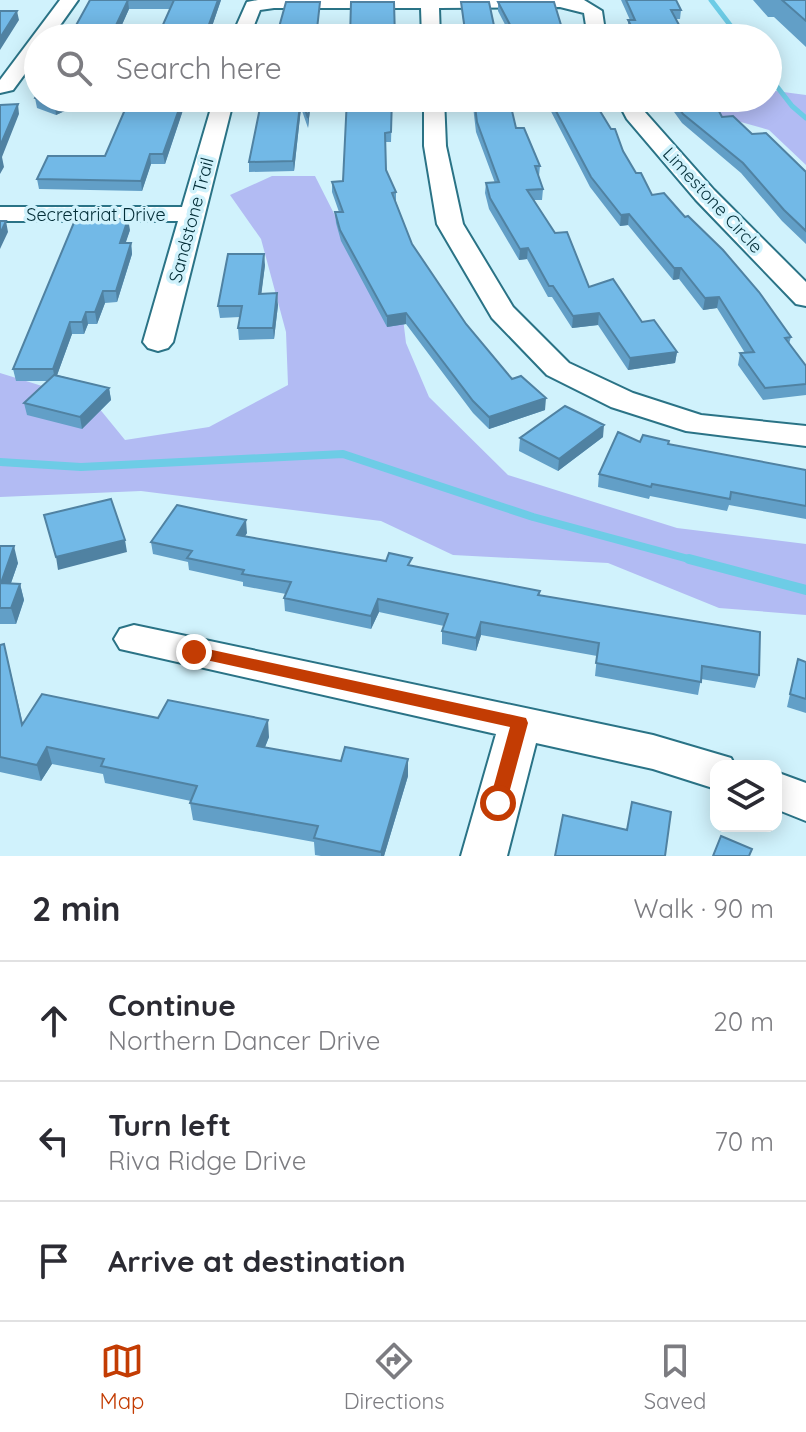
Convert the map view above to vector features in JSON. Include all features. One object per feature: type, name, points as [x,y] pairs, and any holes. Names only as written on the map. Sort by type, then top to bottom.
[{"type":"street","points":[[51,24],[69,0]]},
{"type":"street","points":[[430,1],[431,24]]},
{"type":"street","points":[[246,24],[253,6],[274,3],[430,1],[583,5],[593,11],[595,24]]},
{"type":"street","points":[[0,87],[6,86],[24,61]]},
{"type":"street","name":"Sandstone Trail","points":[[158,342],[220,112]]},
{"type":"street","points":[[434,112],[435,146],[450,224],[502,312],[558,369],[622,400],[697,424],[806,436]]},
{"type":"street","name":"Limestone Circle","points":[[634,112],[705,195],[806,298]]},
{"type":"street","name":"Secretariat Drive","points":[[0,214],[193,214]]},
{"type":"street","points":[[134,639],[653,752],[710,769]]},
{"type":"street","points":[[484,856],[520,723]]},
{"type":"street","points":[[782,792],[806,802]]},
{"type":"shaded area","points":[[782,92],[806,95],[806,165],[769,130],[716,115],[715,112],[782,112]]},
{"type":"shaded area","points":[[272,176],[315,176],[354,253],[402,310],[406,343],[429,397],[508,475],[677,528],[806,544],[806,615],[719,608],[608,563],[453,555],[381,521],[141,491],[0,497],[0,373],[94,402],[125,440],[209,427],[288,385],[286,332],[261,239],[230,195]]},
{"type":"building","points":[[90,0],[128,0],[117,24],[77,24]]},
{"type":"building","points":[[174,0],[218,0],[209,24],[163,24]]},
{"type":"building","points":[[626,0],[676,0],[681,10],[671,10],[678,24],[630,24],[628,20],[635,20]]},
{"type":"building","points":[[782,0],[806,0],[806,21]]},
{"type":"building","points":[[286,2],[320,2],[318,24],[280,24]]},
{"type":"building","points":[[351,2],[394,2],[395,24],[350,24]]},
{"type":"building","points":[[461,2],[489,2],[494,24],[464,24]]},
{"type":"building","points":[[498,2],[554,2],[561,24],[510,24]]},
{"type":"building","points":[[0,11],[17,11],[0,38]]},
{"type":"building","points":[[18,104],[0,146],[0,105]]},
{"type":"building","points":[[124,112],[178,112],[163,154],[150,154],[141,181],[37,179],[48,156],[105,156]]},
{"type":"building","points":[[259,112],[299,112],[293,161],[249,162]]},
{"type":"building","points":[[346,112],[392,112],[391,132],[385,133],[386,170],[412,244],[466,324],[512,379],[521,376],[546,398],[489,417],[473,401],[406,313],[387,316],[340,230],[335,212],[343,212],[332,182],[343,181]]},
{"type":"building","points":[[476,112],[512,112],[516,128],[524,128],[540,166],[535,166],[543,189],[527,190],[555,233],[567,232],[589,287],[613,279],[642,322],[654,320],[677,352],[630,358],[599,313],[573,316],[553,286],[549,286],[528,248],[520,249],[490,198],[486,183],[499,182]]},
{"type":"building","points":[[556,112],[601,112],[611,129],[615,129],[623,151],[636,173],[641,173],[652,195],[664,193],[685,217],[688,216],[723,250],[759,292],[791,337],[785,338],[806,366],[806,384],[765,388],[740,353],[754,352],[719,297],[705,298],[681,268],[674,268],[629,214],[621,215],[591,177]]},
{"type":"building","points":[[682,112],[719,112],[722,117],[733,116],[752,134],[766,133],[806,172],[806,231],[743,163]]},
{"type":"building","points":[[128,219],[120,243],[131,243],[116,291],[103,291],[95,312],[86,312],[82,322],[70,322],[53,369],[13,369],[75,220]]},
{"type":"building","points":[[228,254],[264,254],[259,294],[277,293],[273,328],[238,328],[242,306],[218,306]]},
{"type":"building","points":[[54,375],[109,388],[80,417],[24,403]]},
{"type":"building","points":[[565,406],[604,425],[559,459],[520,438]]},
{"type":"building","points":[[618,432],[640,442],[643,435],[669,441],[668,444],[806,470],[806,506],[731,492],[730,499],[652,484],[651,487],[599,474]]},
{"type":"building","points":[[111,499],[125,540],[56,557],[44,515]]},
{"type":"building","points":[[177,505],[246,520],[237,535],[386,561],[389,553],[412,558],[408,565],[540,591],[538,595],[760,632],[759,675],[702,666],[701,682],[596,663],[599,643],[481,622],[476,638],[442,631],[448,614],[378,599],[371,616],[284,598],[291,582],[242,574],[244,570],[187,558],[192,551],[151,542]]},
{"type":"building","points":[[0,546],[14,546],[1,583],[20,584],[11,608],[0,608]]},
{"type":"building","points":[[4,644],[22,725],[42,694],[158,718],[168,700],[268,720],[257,746],[341,761],[345,747],[408,759],[381,852],[314,838],[318,826],[190,803],[197,786],[101,766],[104,759],[47,747],[37,765],[0,757],[0,645]]},
{"type":"building","points":[[798,659],[806,662],[806,699],[790,694]]},
{"type":"building","points":[[632,802],[671,812],[665,856],[555,856],[563,815],[627,830]]},
{"type":"building","points":[[721,836],[752,849],[749,856],[713,856]]},
{"type":"waterway","points":[[711,0],[729,24]]},
{"type":"waterway","points":[[782,93],[806,118]]},
{"type":"waterway","points":[[0,462],[81,467],[343,454],[533,517],[696,561]]},
{"type":"waterway","points":[[689,559],[806,590]]},
{"type":"route","points":[[194,652],[520,723],[498,803]]}]
